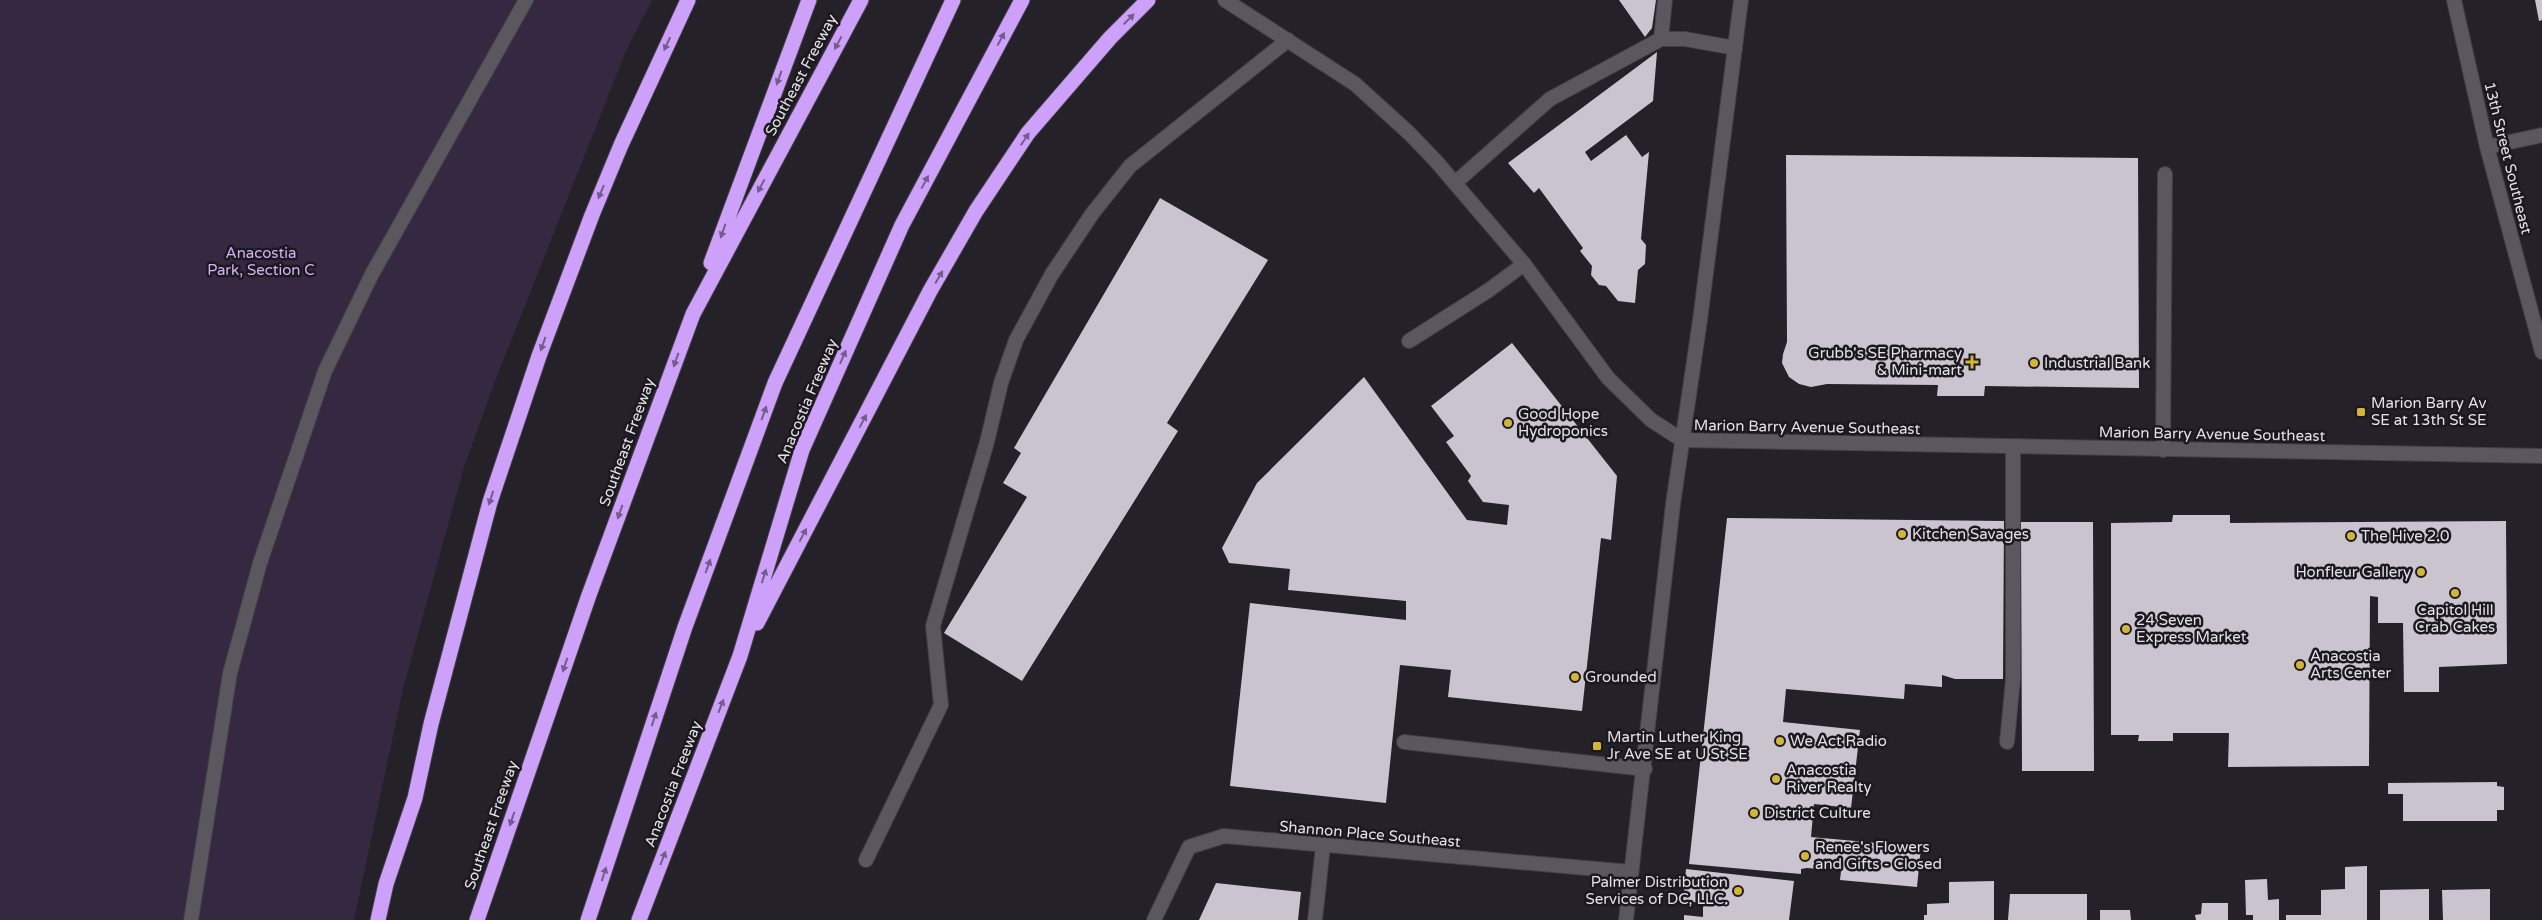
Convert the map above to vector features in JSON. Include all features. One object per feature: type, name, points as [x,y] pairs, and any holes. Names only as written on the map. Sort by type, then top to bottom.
[{"type":"highway","points":[[378,920],[386,884],[415,798],[431,724],[490,502],[539,356],[592,215],[621,145],[688,0]]},
{"type":"highway","points":[[693,314],[809,0]]},
{"type":"highway","name":"Southeast Freeway","points":[[477,920],[589,595],[693,314],[861,0]]},
{"type":"highway","points":[[588,920],[685,627],[775,383],[953,0]]},
{"type":"highway","name":"Anacostia Freeway","points":[[639,920],[740,656],[802,450],[902,225],[1022,0]]},
{"type":"highway","points":[[740,656],[930,291],[976,211],[1028,133],[1110,38],[1148,0]]},
{"type":"main road","points":[[192,920],[230,673],[260,563],[325,371],[372,274],[526,0]]},
{"type":"main road","name":"Marion Barry Avenue Southeast","points":[[1225,0],[1354,84],[1409,133],[1455,183],[1524,264],[1608,378],[1643,414],[1682,440],[2542,456]]},
{"type":"main road","points":[[1660,39],[1665,0]]},
{"type":"main road","points":[[1626,920],[1682,440],[1700,320],[1741,0]]},
{"type":"main road","name":"13th Street Southeast","points":[[2454,0],[2487,147],[2542,352]]},
{"type":"main road","points":[[1455,183],[1550,99],[1660,39],[1685,40],[1735,48]]},
{"type":"main road","points":[[866,860],[941,705],[933,626],[987,442],[1001,383],[1016,340],[1057,267],[1092,214],[1130,166],[1288,40]]},
{"type":"main road","points":[[2487,147],[2542,135]]},
{"type":"main road","points":[[2163,450],[2165,174]]},
{"type":"main road","points":[[1410,341],[1524,264]]},
{"type":"main road","points":[[2007,742],[2013,679],[2013,447]]},
{"type":"main road","points":[[1404,742],[1645,769]]},
{"type":"main road","name":"Shannon Place Southeast","points":[[1154,920],[1189,847],[1224,836],[1631,872]]},
{"type":"main road","points":[[1315,920],[1323,846]]},
{"type":"green space","name":"Anacostia Park, Section C","points":[[0,0],[652,0],[626,51],[497,376],[464,467],[403,689],[354,920],[0,920]]},
{"type":"building","points":[[1619,0],[1656,0],[1652,28],[1645,37]]},
{"type":"building","points":[[2535,0],[2542,0],[2542,20],[2539,21]]},
{"type":"building","points":[[1657,52],[1653,101],[1585,152],[1591,161],[1626,135],[1642,157],[1649,152],[1641,239],[1646,245],[1645,264],[1638,270],[1635,303],[1618,301],[1606,286],[1599,285],[1591,275],[1592,266],[1580,251],[1583,248],[1539,188],[1534,193],[1508,163]]},
{"type":"building","points":[[1786,155],[2138,158],[2139,388],[1985,386],[1984,396],[1937,396],[1938,385],[1827,384],[1811,387],[1799,384],[1789,377],[1782,363],[1787,342]]},
{"type":"building","points":[[1160,198],[1268,260],[1167,423],[1178,431],[1022,681],[944,633],[1027,497],[1003,483],[1021,453],[1014,448]]},
{"type":"building","points":[[1512,343],[1617,476],[1611,540],[1601,538],[1582,711],[1448,697],[1451,670],[1400,665],[1386,803],[1230,786],[1250,603],[1406,620],[1406,601],[1288,590],[1290,569],[1229,563],[1222,548],[1257,483],[1364,377],[1467,520],[1507,525],[1509,505],[1483,502],[1468,481],[1471,476],[1446,442],[1454,436],[1431,406]]},
{"type":"building","points":[[2173,515],[2230,515],[2230,523],[2506,521],[2507,664],[2439,667],[2439,692],[2404,692],[2403,623],[2378,623],[2378,597],[2370,596],[2369,766],[2228,767],[2229,733],[2173,733],[2173,741],[2138,741],[2139,735],[2111,735],[2111,523],[2172,522]]},
{"type":"building","points":[[1727,518],[2004,521],[2003,679],[1955,679],[1942,675],[1942,687],[1905,684],[1904,699],[1786,689],[1783,722],[1860,730],[1851,808],[1814,804],[1811,837],[1921,847],[1917,887],[1840,880],[1841,871],[1807,868],[1801,869],[1801,874],[1689,864]]},
{"type":"building","points":[[2021,522],[2093,522],[2094,771],[2022,771]]},
{"type":"building","points":[[2497,782],[2497,786],[2504,787],[2504,810],[2497,810],[2497,821],[2403,821],[2403,794],[2388,794],[2388,783]]},
{"type":"building","points":[[2367,866],[2367,920],[2286,920],[2286,915],[2321,915],[2321,890],[2345,889],[2345,867]]},
{"type":"building","name":"Palmer Distribution Services of DC, LLC.","points":[[1686,869],[1794,881],[1789,920],[1684,920],[1684,915],[1703,917],[1703,903],[1683,901]]},
{"type":"building","points":[[2267,879],[2268,900],[2279,899],[2279,920],[2253,920],[2253,915],[2246,915],[2245,880]]},
{"type":"building","points":[[1994,881],[1994,920],[1924,920],[1924,915],[1927,915],[1927,904],[1949,903],[1949,882]]},
{"type":"building","points":[[1216,883],[1301,892],[1298,920],[1199,920]]},
{"type":"building","points":[[2429,889],[2429,920],[2380,920],[2380,890]]},
{"type":"building","points":[[2490,889],[2490,920],[2443,920],[2442,890]]},
{"type":"building","points":[[2010,894],[2087,894],[2087,920],[2008,920]]},
{"type":"building","points":[[2202,903],[2228,903],[2228,920],[2196,920],[2195,915],[2201,914]]},
{"type":"building","points":[[2100,910],[2130,910],[2131,920],[2100,920]]},
{"type":"place","name":"Grubb's SE Pharmacy & Mini-mart","points":[[1972,362]]},
{"type":"place","name":"Industrial Bank","points":[[2034,363]]},
{"type":"place","name":"Marion Barry Av SE at 13th St SE","points":[[2361,412]]},
{"type":"place","name":"Good Hope Hydroponics","points":[[1508,423]]},
{"type":"place","name":"Kitchen Savages","points":[[1902,534]]},
{"type":"place","name":"The Hive 2.0","points":[[2351,536]]},
{"type":"place","name":"Honfleur Gallery","points":[[2421,572]]},
{"type":"place","name":"Capitol Hill Crab Cakes","points":[[2455,593]]},
{"type":"place","name":"24 Seven Express Market","points":[[2126,629]]},
{"type":"place","name":"Anacostia Arts Center","points":[[2300,665]]},
{"type":"place","name":"Grounded","points":[[1575,677]]},
{"type":"place","name":"We Act Radio","points":[[1780,741]]},
{"type":"place","name":"Martin Luther King Jr Ave SE at U St SE","points":[[1597,746]]},
{"type":"place","name":"Anacostia River Realty","points":[[1776,779]]},
{"type":"place","name":"District Culture","points":[[1754,813]]},
{"type":"place","name":"Renee's Flowers and Gifts - Closed","points":[[1805,856]]},
{"type":"place","name":"Palmer Distribution Services of DC, LLC.","points":[[1738,891]]}]
